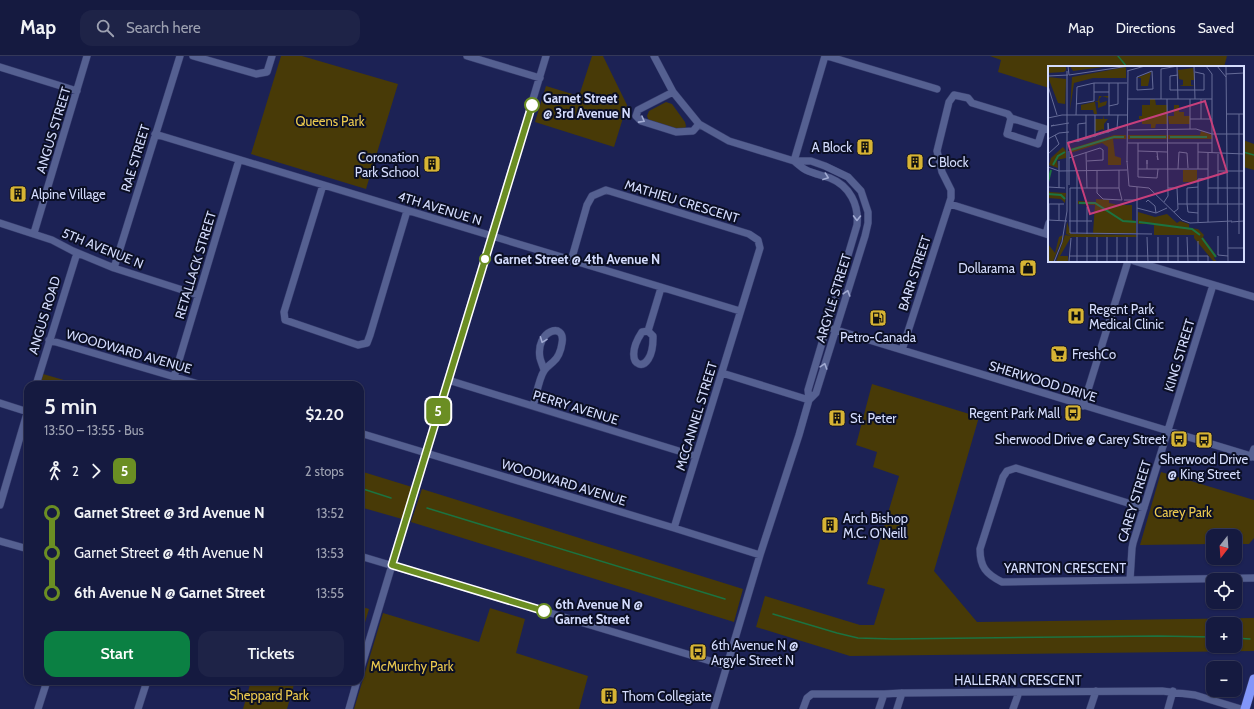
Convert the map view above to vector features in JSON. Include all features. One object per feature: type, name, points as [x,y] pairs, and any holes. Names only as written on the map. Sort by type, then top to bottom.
[{"type":"main road","points":[[1245,709],[1254,679]]},
{"type":"street","name":"ANGUS STREET","points":[[34,233],[87,56]]},
{"type":"street","name":"RAE STREET","points":[[114,268],[180,56]]},
{"type":"street","points":[[193,56],[256,74],[267,72],[272,56]]},
{"type":"street","points":[[467,56],[540,78]]},
{"type":"street","points":[[364,659],[546,56]]},
{"type":"street","points":[[654,56],[673,92],[699,124],[729,141],[794,160],[826,56],[937,89]]},
{"type":"street","points":[[0,67],[77,91]]},
{"type":"street","points":[[673,92],[638,110],[636,116],[642,121],[676,132],[693,131],[699,124]]},
{"type":"street","points":[[1011,118],[1007,134],[1038,144],[1046,129],[1011,118],[1008,114],[972,103],[968,98],[954,95],[949,102],[937,151],[942,172],[951,190],[950,204],[1047,234]]},
{"type":"street","name":"4TH AVENUE N","points":[[155,134],[740,312]]},
{"type":"street","name":"RETALLACK STREET","points":[[174,377],[239,160]]},
{"type":"street","name":"ARGYLE STREET","points":[[714,709],[760,555],[809,400],[808,390],[857,225],[857,208],[854,199],[847,190],[840,183],[831,178],[806,170],[794,160]]},
{"type":"street","name":"ARGYLE STREET","points":[[794,160],[811,161],[842,173],[848,177],[861,191],[868,212],[868,223],[836,330],[816,393],[809,400]]},
{"type":"street","points":[[323,185],[284,312],[284,320],[358,345],[367,343],[407,211]]},
{"type":"street","name":"MATHIEU CRESCENT","points":[[571,261],[587,205],[592,196],[606,190],[749,234],[758,240],[760,248],[740,312]]},
{"type":"street","name":"BARR STREET","points":[[902,350],[950,204]]},
{"type":"street","name":"5TH AVENUE N","points":[[0,223],[52,240],[77,253],[114,268],[198,295]]},
{"type":"street","name":"ANGUS ROAD","points":[[37,381],[77,253]]},
{"type":"street","points":[[1083,406],[1128,262]]},
{"type":"street","points":[[1137,262],[1254,297]]},
{"type":"street","name":"KING STREET","points":[[1168,431],[1213,285]]},
{"type":"street","points":[[648,331],[661,288]]},
{"type":"street","name":"MCCANNEL STREET","points":[[674,528],[740,312]]},
{"type":"street","name":"SHERWOOD DRIVE","points":[[827,327],[1253,458]]},
{"type":"street","points":[[533,406],[544,370],[555,361],[562,343],[562,336],[559,332],[553,330],[543,337],[540,357],[544,370]]},
{"type":"street","name":"WOODWARD AVENUE","points":[[49,340],[188,381]]},
{"type":"street","points":[[722,373],[809,400]]},
{"type":"street","name":"PERRY AVENUE","points":[[448,380],[695,456]]},
{"type":"street","points":[[0,403],[24,410]]},
{"type":"street","points":[[0,505],[24,424]]},
{"type":"street","name":"CAREY STREET","points":[[1130,580],[1132,548],[1168,431]]},
{"type":"street","name":"WOODWARD AVENUE","points":[[364,434],[760,555]]},
{"type":"street","points":[[1253,458],[1254,448]]},
{"type":"street","name":"YARNTON CRESCENT","points":[[1144,508],[1016,468],[1007,471],[1003,477],[980,549],[980,559],[985,570],[1002,582],[1254,578]]},
{"type":"street","points":[[0,540],[24,548]]},
{"type":"street","points":[[364,557],[727,666]]},
{"type":"street","points":[[38,709],[46,685]]},
{"type":"street","points":[[138,709],[146,685]]},
{"type":"street","points":[[349,709],[356,685]]},
{"type":"street","points":[[1090,709],[1096,691]]},
{"type":"street","points":[[1168,709],[1174,691]]},
{"type":"street","name":"HALLERAN CRESCENT","points":[[803,709],[807,698],[812,694],[1174,691],[1195,695],[1241,709]]},
{"type":"street","points":[[1013,709],[1019,692]]},
{"type":"street","points":[[897,709],[902,693]]},
{"type":"street","points":[[879,709],[884,694]]},
{"type":"green space","name":"Queens Park","points":[[281,56],[302,56],[398,84],[366,189],[251,154]]},
{"type":"green space","points":[[592,56],[603,56],[627,105],[614,147],[535,122],[546,86],[579,96]]},
{"type":"green space","points":[[990,56],[1227,56],[1224,66],[1048,66],[1048,88],[998,72],[1001,60]]},
{"type":"green space","points":[[666,102],[672,104],[685,122],[685,129],[681,130],[649,121],[647,116],[649,111]]},
{"type":"green space","points":[[1244,140],[1254,144],[1254,170],[1244,167]]},
{"type":"green space","points":[[43,374],[67,381],[41,381]]},
{"type":"green space","points":[[872,384],[979,417],[934,571],[977,622],[1206,619],[1206,652],[850,656],[756,627],[765,596],[860,625],[874,625],[885,589],[867,584],[899,476],[873,467],[877,452],[856,445]]},
{"type":"green space","points":[[364,472],[412,487],[402,519],[364,508]]},
{"type":"green space","name":"Carey Park","points":[[1161,472],[1254,500],[1254,538],[1249,544],[1242,544],[1242,529],[1206,529],[1206,544],[1140,545]]},
{"type":"green space","points":[[422,489],[743,589],[734,622],[411,522]]},
{"type":"green space","points":[[364,607],[369,609],[364,626]]},
{"type":"green space","name":"McMurchy Park","points":[[490,608],[525,619],[516,653],[588,676],[579,709],[354,709],[361,685],[364,685],[364,676],[383,613],[479,642]]},
{"type":"green space","points":[[1242,618],[1254,618],[1254,651],[1242,651]]},
{"type":"green space","name":"Sheppard Park","points":[[250,685],[294,685],[287,709],[243,709]]},
{"type":"waterway","points":[[1118,56],[1126,66]]},
{"type":"waterway","points":[[1244,152],[1254,155]]},
{"type":"waterway","points":[[364,489],[391,498]]},
{"type":"waterway","points":[[427,508],[725,599]]},
{"type":"waterway","points":[[773,614],[858,638],[1206,637]]},
{"type":"waterway","points":[[1242,638],[1250,639]]},
{"type":"bus line","name":"5","points":[[532,105],[392,565],[544,611]]},
{"type":"place","name":"Garnet Street @ 3rd Avenue N","points":[[532,105]]},
{"type":"place","name":"A Block","points":[[865,147]]},
{"type":"place","name":"C Block","points":[[915,162]]},
{"type":"place","name":"Coronation Park School","points":[[432,164]]},
{"type":"place","name":"Alpine Village","points":[[18,194]]},
{"type":"place","name":"Garnet Street @ 4th Avenue N","points":[[485,259]]},
{"type":"place","name":"Dollarama","points":[[1028,268]]},
{"type":"place","name":"Regent Park Medical Clinic","points":[[1076,316]]},
{"type":"place","name":"Petro-Canada","points":[[878,318]]},
{"type":"place","name":"FreshCo","points":[[1059,354]]},
{"type":"place","name":"Regent Park Mall","points":[[1073,413]]},
{"type":"place","name":"St. Peter","points":[[837,418]]},
{"type":"place","name":"Sherwood Drive @ Carey Street","points":[[1179,439]]},
{"type":"place","name":"Sherwood Drive @ King Street","points":[[1204,440]]},
{"type":"place","name":"Arch Bishop M.C. O'Neill","points":[[830,525]]},
{"type":"place","name":"6th Avenue N @ Garnet Street","points":[[544,611]]},
{"type":"place","name":"6th Avenue N @ Argyle Street N","points":[[698,652]]},
{"type":"place","name":"Thom Collegiate","points":[[609,696]]}]
